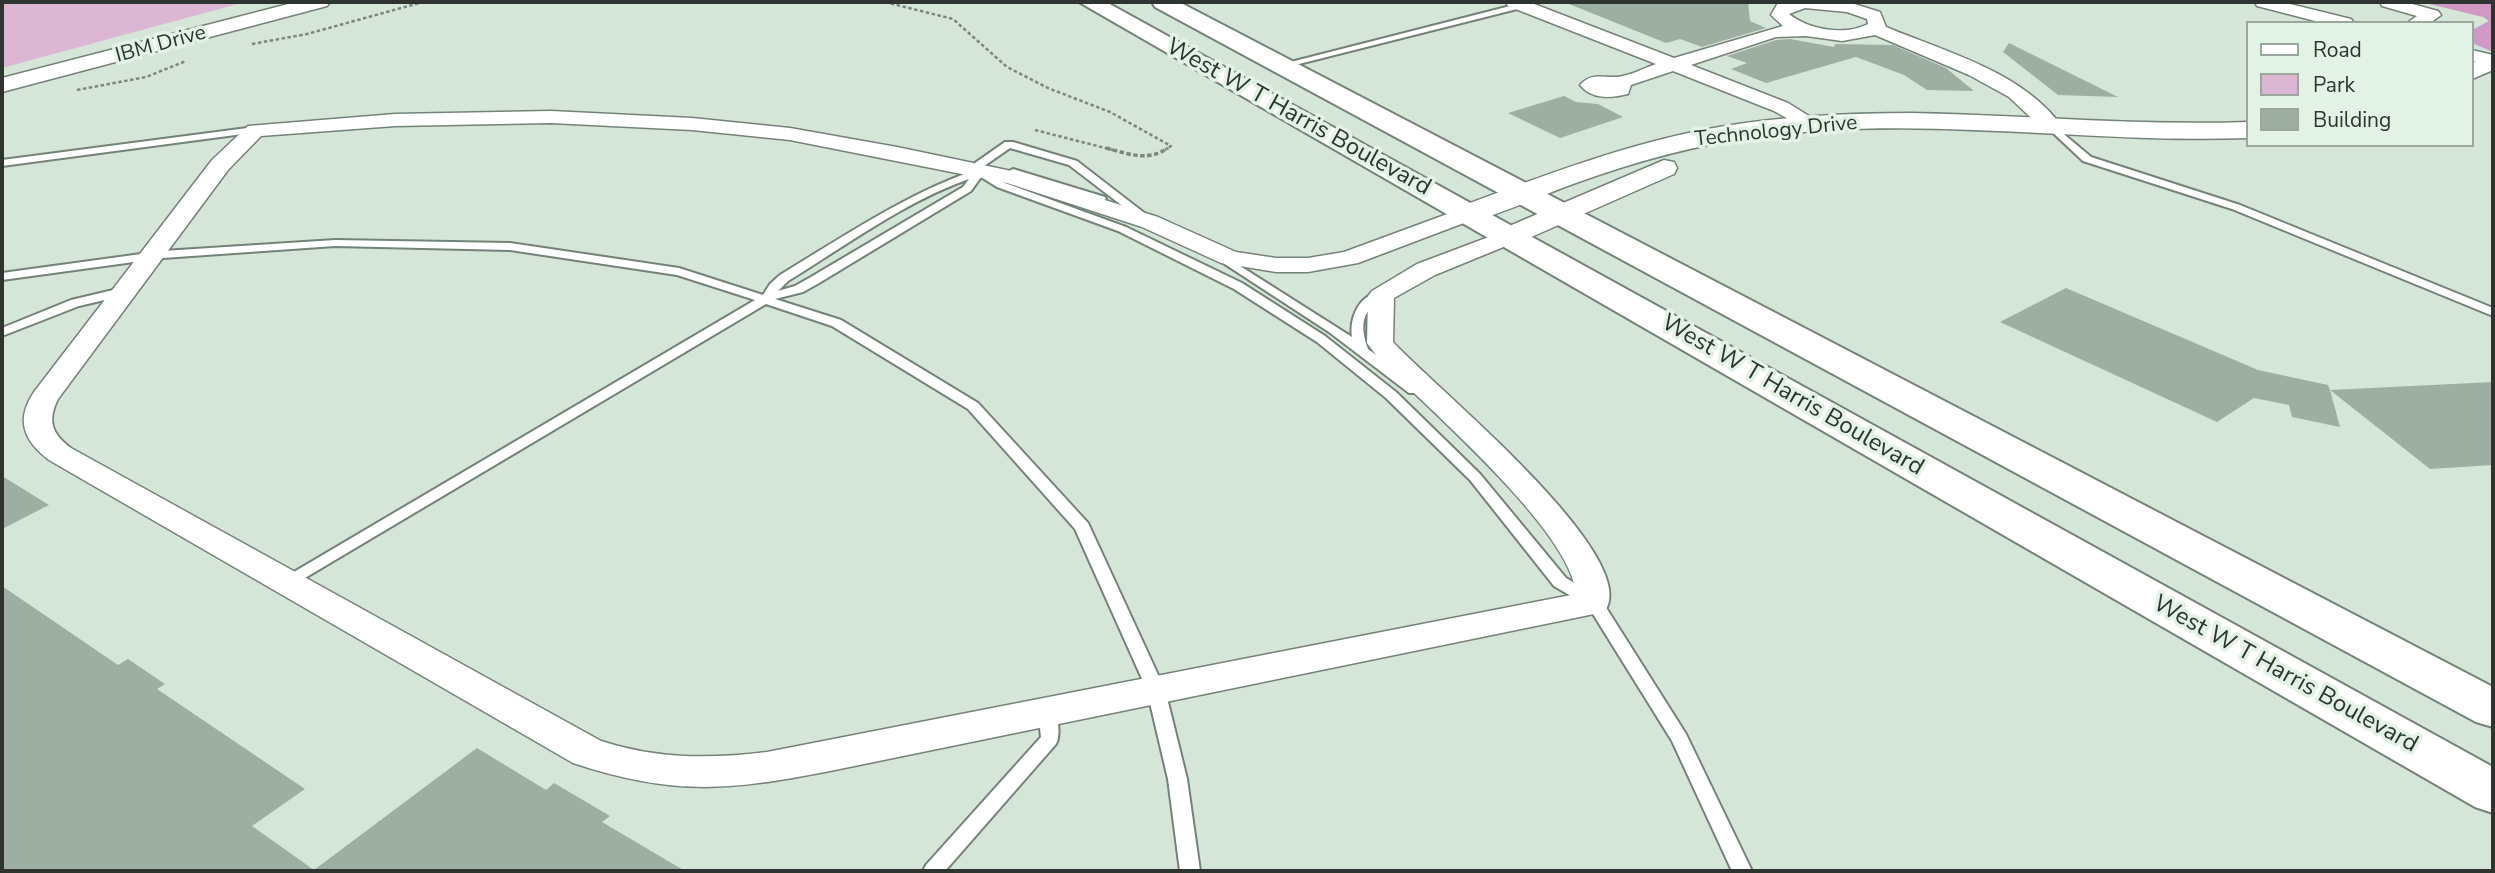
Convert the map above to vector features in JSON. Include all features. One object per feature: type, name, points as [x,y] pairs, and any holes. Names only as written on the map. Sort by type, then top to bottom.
[{"type":"main road","name":"West W T Harris Boulevard","points":[[1090,2],[1510,236],[2493,792]]},
{"type":"main road","name":"West W T Harris Boulevard","points":[[1163,2],[1564,212],[2010,454],[2493,709]]},
{"type":"street","name":"IBM Drive","points":[[2,72],[273,2]]},
{"type":"street","name":"IBM Drive","points":[[2,85],[320,2]]},
{"type":"street","points":[[1618,83],[1675,66],[1803,2],[1840,5],[1873,16],[1900,41],[1976,71],[2016,93],[2053,128]]},
{"type":"street","points":[[2263,2],[2337,21]]},
{"type":"street","points":[[2388,2],[2432,15],[2420,21]]},
{"type":"street","points":[[1518,3],[1781,107],[1810,125]]},
{"type":"street","points":[[1779,16],[1810,30],[1873,16]]},
{"type":"street","points":[[1469,213],[1359,255],[1321,263],[1259,263],[1230,258],[1150,222],[1013,178],[836,141],[725,126],[655,121],[475,118],[255,130],[225,159],[44,398],[34,421],[45,444],[60,454],[587,752],[618,764],[649,771],[706,774],[736,772],[1594,602],[1597,593],[1592,576],[1561,529],[1490,452],[1380,343],[1378,326],[1384,309],[1381,296],[1418,274],[1510,236]]},
{"type":"street","name":"Technology Drive","points":[[1469,213],[1633,156],[1740,131],[1902,121],[2027,124],[2053,128],[2147,131],[2246,130]]},
{"type":"street","name":"Technology Drive","points":[[1510,236],[1658,170],[1751,148],[1884,132],[2034,133],[2053,128]]},
{"type":"lane","points":[[1283,65],[1518,3]]},
{"type":"lane","points":[[2053,128],[2087,159],[2236,207],[2493,312]]},
{"type":"lane","points":[[2,163],[255,130]]},
{"type":"lane","points":[[288,583],[769,297],[799,289],[967,189],[980,172],[982,161],[1009,144],[1047,153],[1073,163],[1150,222]]},
{"type":"lane","points":[[1027,175],[1047,153]]},
{"type":"lane","points":[[980,172],[1001,185],[1072,209],[1172,252],[1238,286],[1321,339],[1436,437],[1504,511],[1560,582],[1594,602],[1680,739],[1742,871]]},
{"type":"lane","points":[[769,297],[774,286],[784,278],[912,202],[952,180],[980,172],[1027,175],[1098,198],[1150,222]]},
{"type":"lane","points":[[2,276],[152,256],[334,242],[488,244],[644,263],[691,273],[825,317],[905,358],[962,397],[1013,443],[1056,491],[1097,552],[1133,625],[1156,690],[1176,767],[1190,871]]},
{"type":"lane","points":[[1207,248],[1306,310],[1445,409]]},
{"type":"lane","points":[[2,332],[75,303],[126,291]]},
{"type":"lane","points":[[1363,351],[1357,337],[1360,309],[1366,302],[1381,296]]},
{"type":"lane","points":[[933,871],[1050,739],[1047,712]]},
{"type":"path","points":[[243,46],[307,34],[423,2]]},
{"type":"path","points":[[885,2],[953,19],[1007,67],[1132,123],[1171,146],[1157,156],[1142,157],[1027,129]]},
{"type":"path","points":[[72,90],[132,82],[159,74],[191,58]]},
{"type":"green space","points":[[2,2],[245,2],[2,68]]},
{"type":"shaded area","points":[[2421,2],[2493,2],[2493,52],[2474,44],[2474,29],[2489,21],[2483,17]]},
{"type":"building","points":[[1564,2],[1748,2],[1750,21],[1766,28],[1702,47],[1680,39],[1666,43]]},
{"type":"building","points":[[1790,39],[1834,47],[1835,44],[1893,45],[1946,68],[1974,91],[1927,90],[1904,75],[1856,57],[1766,83],[1731,69],[1747,63],[1727,56],[1776,40]]},
{"type":"building","points":[[2009,43],[2118,97],[2058,95],[2003,52]]},
{"type":"building","points":[[1564,96],[1576,102],[1598,104],[1623,117],[1560,138],[1508,113]]},
{"type":"building","points":[[2066,288],[2258,370],[2328,385],[2340,427],[2292,417],[2289,405],[2254,398],[2217,422],[2000,322]]},
{"type":"building","points":[[2493,382],[2493,465],[2430,469],[2330,390]]},
{"type":"building","points":[[2,476],[49,505],[2,529]]},
{"type":"building","points":[[2,586],[118,665],[128,659],[165,684],[157,689],[305,789],[252,826],[314,870],[477,748],[546,790],[554,783],[610,816],[602,822],[685,871],[2,871]]}]
